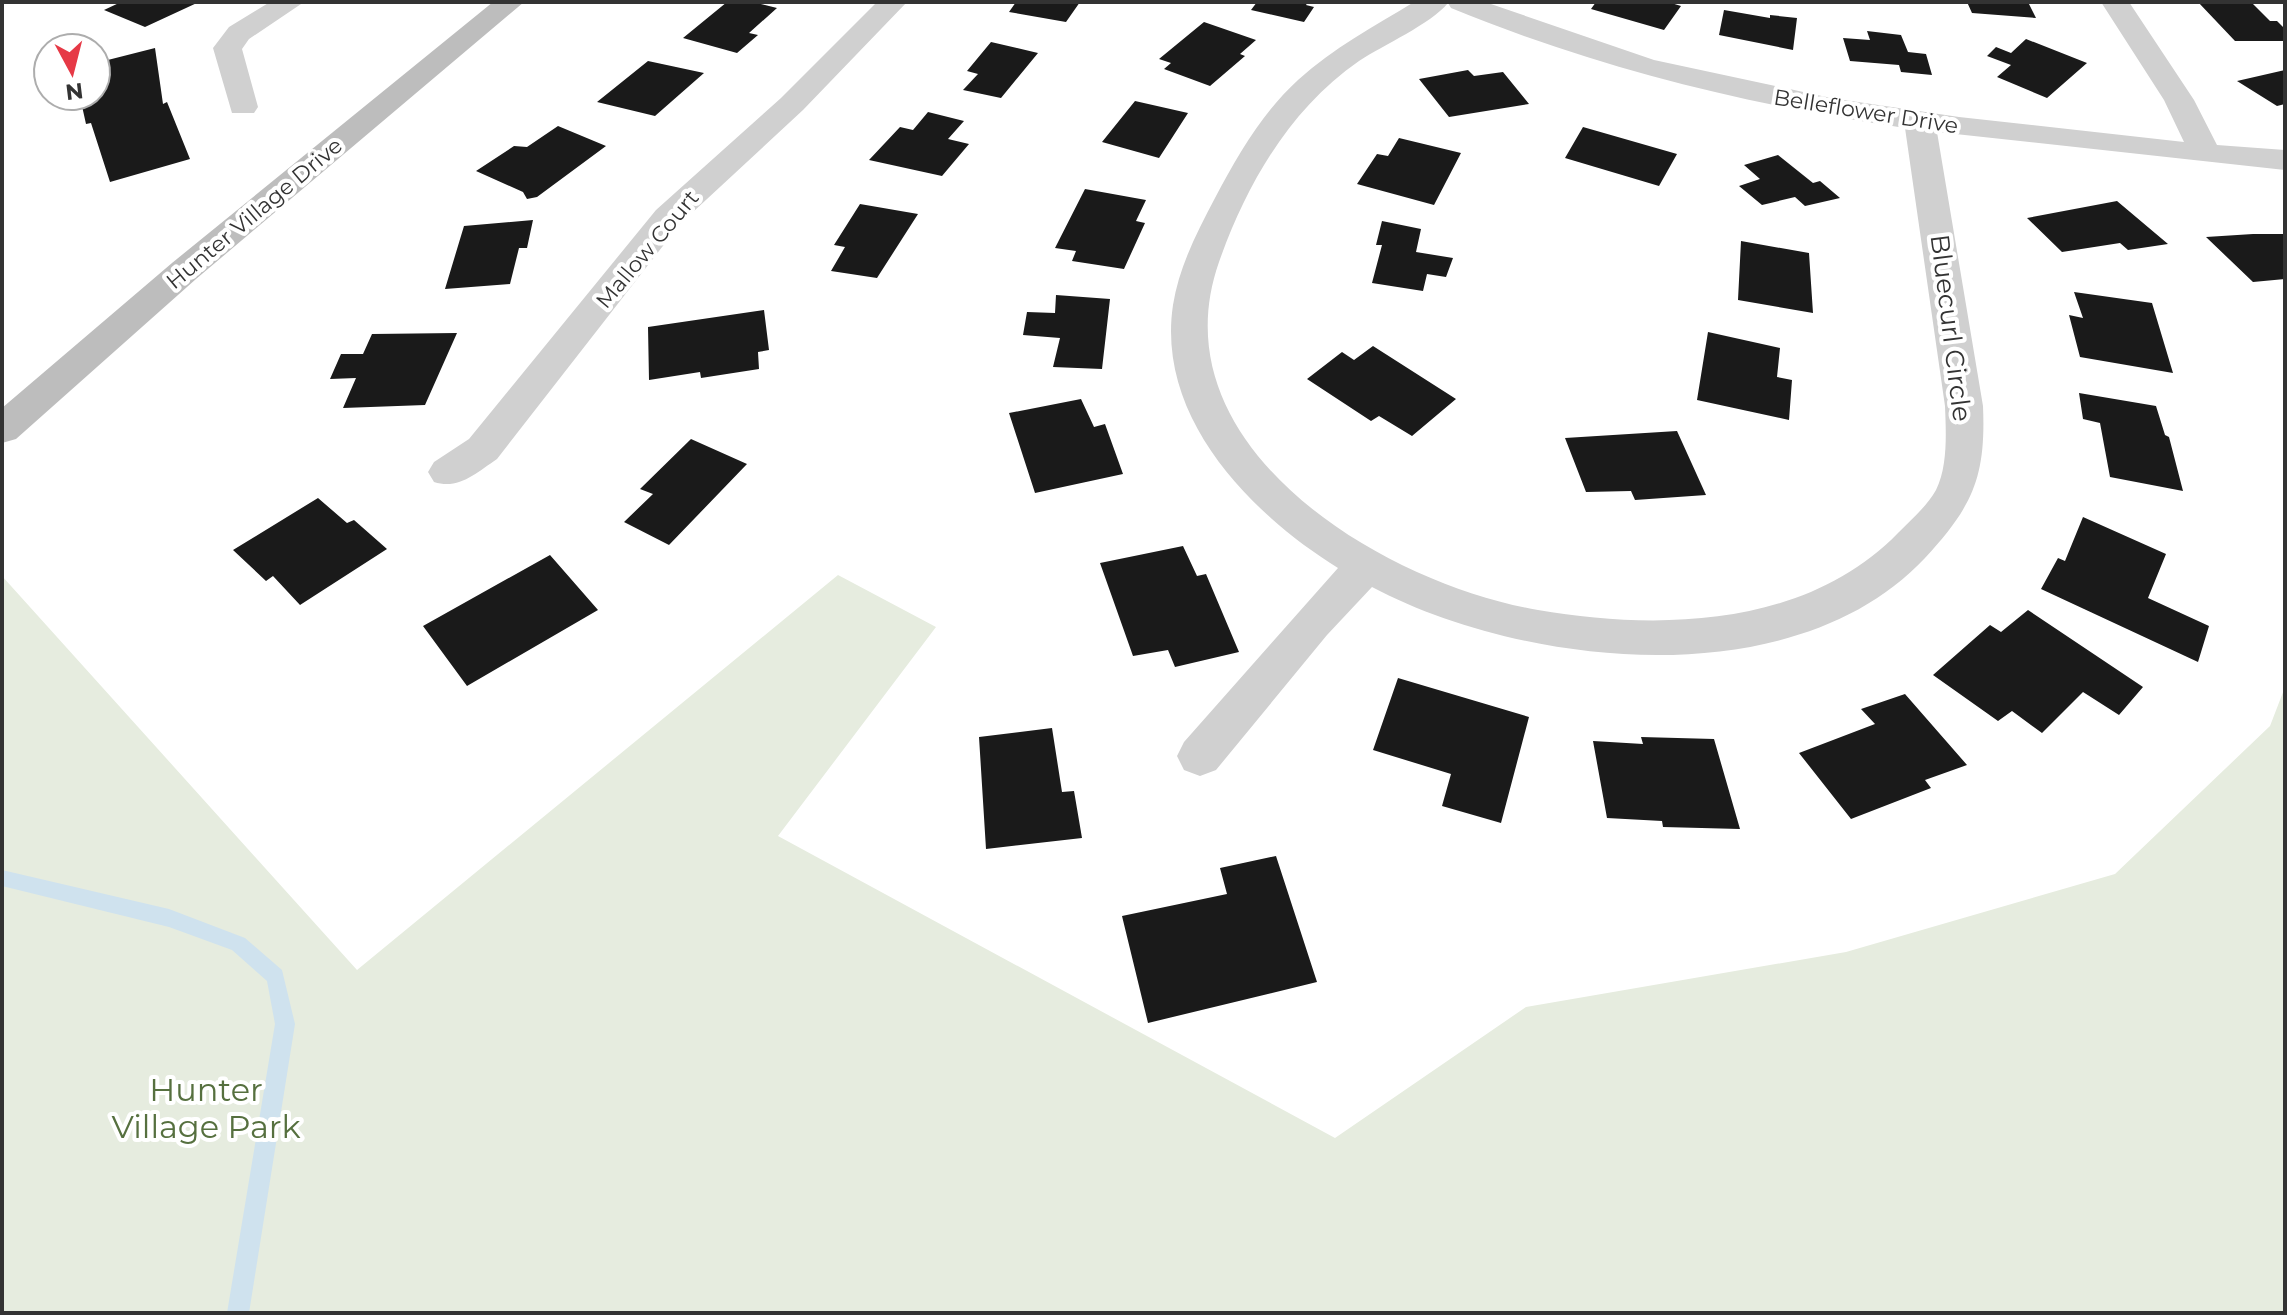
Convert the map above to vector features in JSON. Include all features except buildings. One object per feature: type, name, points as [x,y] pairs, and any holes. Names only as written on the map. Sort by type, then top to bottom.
[{"type":"street","points":[[243,107],[227,48],[239,33],[290,2]]},
{"type":"street","name":"Hunter Village Drive","points":[[2,429],[184,271],[510,2]]},
{"type":"street","name":"Mallow Court","points":[[448,472],[483,449],[668,217],[792,104],[893,2]]},
{"type":"street","name":"Bluecurl Circle","points":[[1434,2],[1339,61],[1303,91],[1277,121],[1252,159],[1213,235],[1197,276],[1190,310],[1190,351],[1200,394],[1218,433],[1246,471],[1288,513],[1366,566],[1479,613],[1552,629],[1654,638],[1708,635],[1768,624],[1815,610],[1886,573],[1915,547],[1954,493],[1965,444],[1964,406],[1930,173],[1919,121]]},
{"type":"street","name":"Belleflower Drive","points":[[1461,2],[1570,46],[1646,70],[1730,90],[1919,121],[2206,154],[2285,160]]},
{"type":"street","points":[[2115,2],[2179,100],[2206,154]]},
{"type":"street","points":[[1200,756],[1312,623],[1366,566]]},
{"type":"green space","name":"Hunter Village Park","points":[[838,575],[936,627],[778,836],[1335,1138],[1526,1007],[1846,952],[2115,874],[2270,726],[2285,687],[2285,1313],[2,1313],[2,576],[357,970]]},
{"type":"waterway","points":[[2,878],[169,918],[238,944],[275,976],[285,1024],[238,1313]]}]
